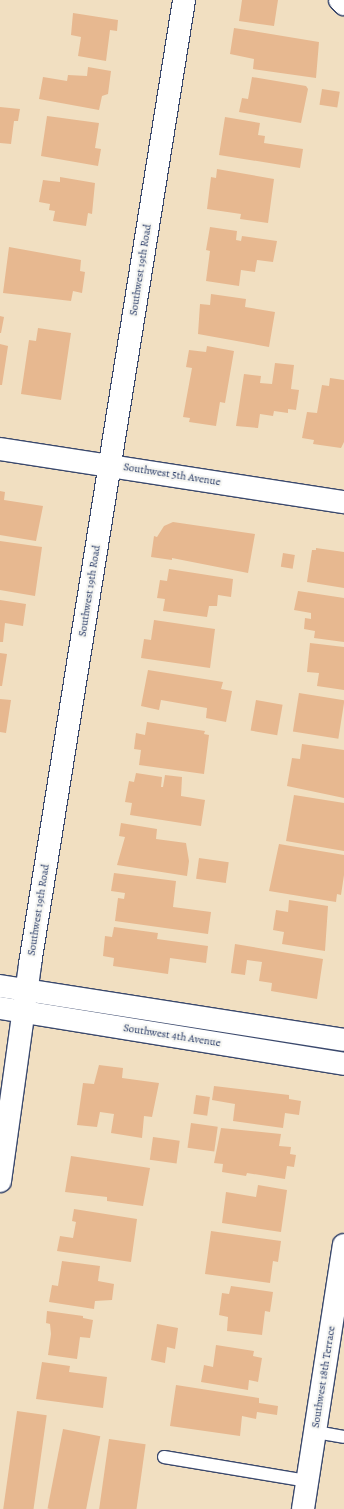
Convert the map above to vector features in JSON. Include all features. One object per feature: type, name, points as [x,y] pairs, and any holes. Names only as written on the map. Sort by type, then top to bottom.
[{"type":"street","name":"Southwest 19th Road","points":[[0,1182],[27,990],[184,0]]},
{"type":"street","points":[[340,0],[344,4]]},
{"type":"street","name":"Southwest 5th Avenue","points":[[0,449],[344,502]]},
{"type":"street","name":"Southwest 4th Avenue","points":[[0,986],[344,1040]]},
{"type":"street","name":"Southwest 4th Avenue","points":[[0,1008],[344,1064]]},
{"type":"street","name":"Southwest 18th Terrace","points":[[303,1509],[344,1245]]},
{"type":"lane","points":[[316,1432],[344,1437]]},
{"type":"lane","points":[[164,1458],[308,1481]]},
{"type":"building","points":[[242,0],[278,0],[274,26],[239,21]]},
{"type":"building","points":[[73,13],[118,20],[117,31],[110,30],[106,61],[78,56],[81,37],[71,35]]},
{"type":"building","points":[[234,28],[319,42],[316,78],[253,69],[254,59],[230,54]]},
{"type":"building","points":[[88,67],[111,71],[108,94],[102,96],[99,110],[39,99],[43,77],[67,81],[68,75],[87,76]]},
{"type":"building","points":[[252,77],[306,86],[308,89],[301,123],[239,112],[242,98],[248,99]]},
{"type":"building","points":[[322,89],[340,92],[337,108],[319,105]]},
{"type":"building","points":[[0,107],[20,109],[18,121],[14,121],[11,144],[0,143]]},
{"type":"building","points":[[47,116],[99,123],[95,148],[101,149],[98,166],[41,156]]},
{"type":"building","points":[[225,117],[260,123],[258,135],[265,136],[264,143],[303,149],[300,168],[219,155]]},
{"type":"building","points":[[217,169],[274,179],[268,223],[240,219],[241,214],[207,209],[211,177],[216,178]]},
{"type":"building","points":[[60,177],[95,183],[92,214],[88,213],[86,226],[53,221],[55,211],[49,210],[50,204],[39,202],[43,180],[60,182]]},
{"type":"building","points":[[210,227],[237,231],[236,240],[241,241],[242,236],[277,241],[273,262],[257,260],[255,272],[241,270],[239,286],[206,281],[210,251],[206,250]]},
{"type":"building","points":[[9,247],[81,260],[80,271],[85,272],[82,293],[73,291],[71,301],[3,293]]},
{"type":"building","points":[[211,294],[246,299],[245,307],[275,312],[269,347],[198,334],[200,304],[210,305]]},
{"type":"building","points":[[0,316],[4,317],[1,333],[0,333]]},
{"type":"building","points":[[38,328],[71,333],[61,400],[21,394],[29,340],[36,341]]},
{"type":"building","points":[[0,344],[8,346],[2,385],[0,385]]},
{"type":"building","points":[[207,346],[234,351],[225,403],[220,402],[216,426],[189,422],[190,418],[183,417],[192,368],[186,367],[189,350],[206,352]]},
{"type":"building","points":[[275,363],[294,365],[291,389],[299,390],[296,410],[288,409],[288,413],[274,411],[273,416],[260,414],[258,428],[236,426],[244,374],[261,376],[260,383],[272,384]]},
{"type":"building","points":[[330,378],[344,380],[344,442],[341,448],[313,444],[314,440],[302,438],[307,412],[317,413],[322,385],[329,386]]},
{"type":"building","points":[[0,491],[5,492],[4,500],[43,506],[36,541],[0,535]]},
{"type":"building","points":[[173,522],[255,534],[248,573],[172,558],[172,560],[151,557],[154,536],[157,537],[164,526]]},
{"type":"building","points":[[0,541],[42,547],[35,596],[0,590]]},
{"type":"building","points":[[316,548],[344,552],[344,588],[307,582],[312,550],[316,550]]},
{"type":"building","points":[[283,553],[295,555],[293,569],[281,567]]},
{"type":"building","points":[[169,569],[233,579],[231,597],[218,595],[217,606],[209,606],[207,617],[163,611],[165,599],[157,598],[160,580],[167,581]]},
{"type":"building","points":[[298,591],[344,598],[344,642],[314,638],[315,631],[304,629],[305,618],[311,619],[311,613],[294,610]]},
{"type":"building","points":[[0,600],[26,604],[23,626],[5,623],[3,642],[0,642]]},
{"type":"building","points":[[154,620],[215,629],[210,668],[141,658],[144,639],[151,640]]},
{"type":"building","points":[[310,643],[344,647],[344,690],[317,686],[319,673],[307,672]]},
{"type":"building","points":[[0,653],[7,654],[2,686],[0,686]]},
{"type":"building","points":[[148,670],[223,682],[221,689],[232,691],[226,722],[206,718],[207,708],[161,700],[159,710],[141,706]]},
{"type":"building","points":[[299,693],[344,700],[338,739],[293,732]]},
{"type":"building","points":[[0,699],[11,700],[6,733],[0,732]]},
{"type":"building","points":[[256,700],[283,705],[277,735],[251,731]]},
{"type":"building","points":[[147,722],[205,731],[204,734],[209,735],[204,774],[139,765],[141,750],[134,749],[136,733],[145,735]]},
{"type":"building","points":[[302,744],[344,750],[344,798],[287,786],[292,758],[300,759]]},
{"type":"building","points":[[136,773],[162,777],[161,787],[163,787],[165,775],[182,777],[181,796],[205,800],[201,826],[130,815],[132,803],[125,802],[129,781],[134,782]]},
{"type":"building","points":[[294,795],[344,803],[344,851],[286,841]]},
{"type":"building","points":[[121,823],[157,829],[156,839],[186,843],[189,861],[187,876],[117,865],[125,837],[119,836]]},
{"type":"building","points":[[279,844],[344,855],[344,875],[341,895],[337,894],[336,902],[269,891]]},
{"type":"building","points":[[199,858],[229,862],[226,883],[196,879]]},
{"type":"building","points":[[114,873],[176,881],[173,907],[211,912],[208,934],[115,921],[118,898],[124,899],[125,893],[111,891]]},
{"type":"building","points":[[289,900],[328,906],[325,951],[282,944],[284,932],[273,930],[276,910],[288,912]]},
{"type":"building","points":[[114,927],[158,933],[157,939],[208,946],[206,963],[170,958],[168,974],[113,966],[114,958],[103,956],[105,936],[112,937]]},
{"type":"building","points":[[235,944],[323,959],[317,999],[271,991],[272,983],[259,981],[262,962],[247,960],[245,975],[231,973]]},
{"type":"building","points":[[99,1065],[123,1068],[122,1078],[159,1083],[152,1117],[144,1116],[142,1138],[111,1133],[114,1114],[100,1112],[97,1127],[77,1125],[83,1083],[94,1084]]},
{"type":"building","points":[[214,1086],[289,1095],[289,1099],[301,1101],[299,1115],[285,1113],[283,1128],[233,1121],[235,1104],[212,1100]]},
{"type":"building","points":[[196,1095],[210,1097],[207,1116],[193,1114]]},
{"type":"building","points":[[191,1123],[218,1127],[214,1152],[188,1148]]},
{"type":"building","points":[[221,1128],[281,1134],[279,1146],[291,1147],[290,1154],[296,1155],[294,1167],[287,1166],[285,1179],[247,1173],[246,1176],[222,1172],[223,1164],[214,1163]]},
{"type":"building","points":[[153,1137],[180,1141],[177,1164],[150,1160]]},
{"type":"building","points":[[71,1156],[150,1168],[143,1206],[107,1201],[107,1197],[65,1192]]},
{"type":"building","points":[[258,1185],[287,1190],[281,1232],[222,1223],[226,1192],[256,1197]]},
{"type":"building","points":[[74,1209],[137,1219],[131,1262],[57,1251],[60,1236],[73,1238],[76,1222],[72,1221]]},
{"type":"building","points":[[211,1231],[281,1241],[278,1262],[273,1261],[270,1283],[205,1274]]},
{"type":"building","points":[[62,1261],[100,1266],[98,1281],[114,1284],[112,1300],[95,1301],[94,1309],[49,1302],[52,1285],[58,1286]]},
{"type":"building","points":[[231,1286],[273,1292],[270,1312],[265,1311],[262,1335],[227,1331],[228,1317],[219,1315],[222,1293],[229,1294]]},
{"type":"building","points":[[47,1311],[83,1316],[83,1318],[93,1320],[90,1338],[80,1337],[77,1359],[48,1355],[51,1334],[50,1324],[46,1323]]},
{"type":"building","points":[[157,1324],[178,1328],[175,1349],[167,1347],[165,1363],[151,1360]]},
{"type":"building","points":[[216,1345],[254,1351],[253,1356],[262,1358],[258,1382],[249,1380],[248,1390],[201,1382],[204,1365],[213,1367]]},
{"type":"building","points":[[42,1362],[70,1366],[69,1372],[107,1377],[103,1408],[36,1399]]},
{"type":"building","points":[[176,1385],[259,1398],[259,1403],[278,1406],[277,1415],[257,1412],[256,1419],[242,1416],[240,1436],[170,1426]]},
{"type":"building","points":[[17,1411],[47,1415],[34,1509],[3,1509]]},
{"type":"building","points":[[63,1429],[100,1436],[86,1509],[48,1509]]},
{"type":"building","points":[[109,1439],[146,1444],[137,1509],[99,1509]]}]
